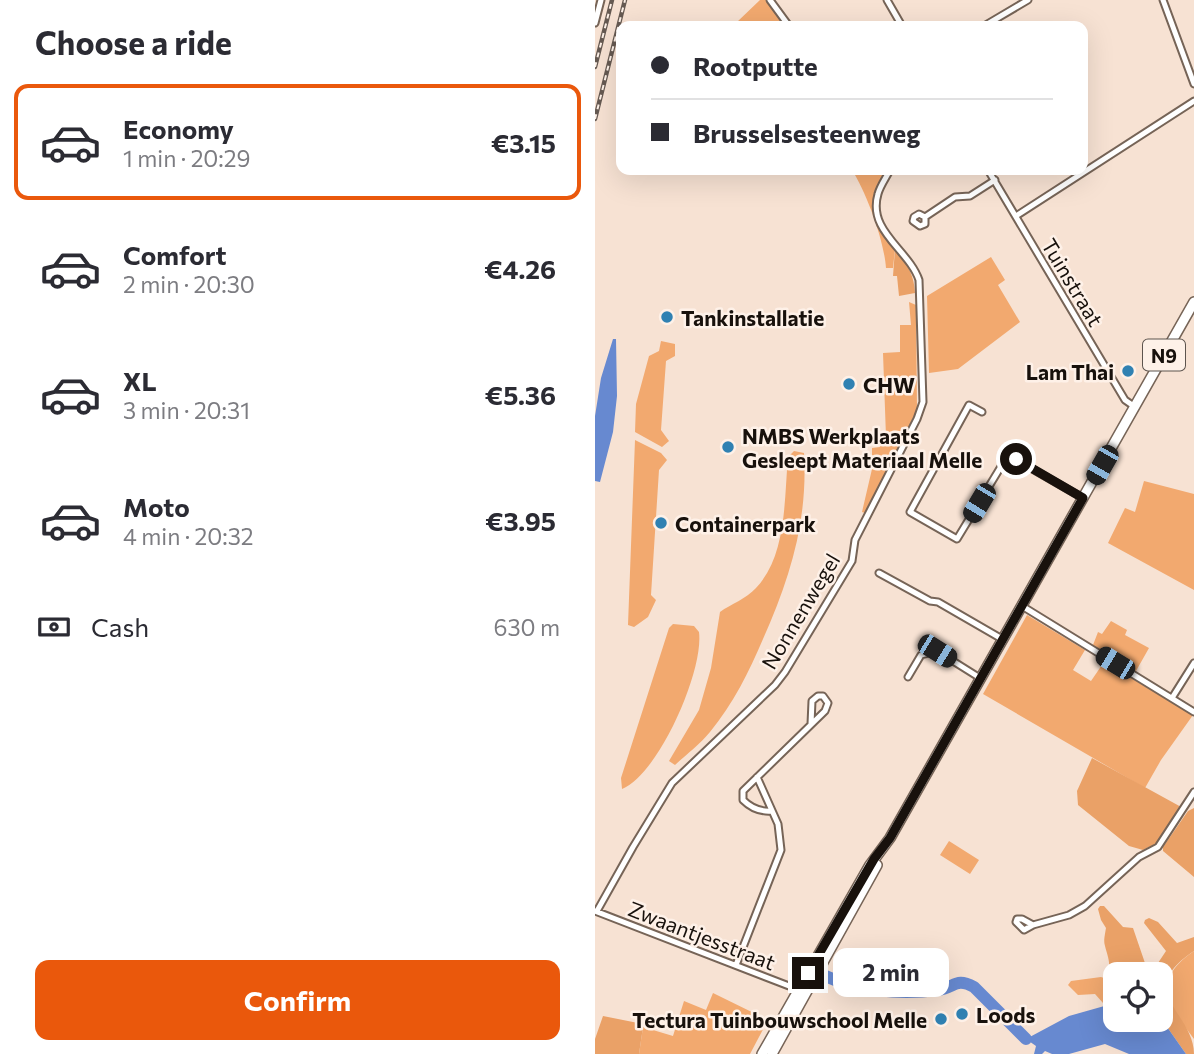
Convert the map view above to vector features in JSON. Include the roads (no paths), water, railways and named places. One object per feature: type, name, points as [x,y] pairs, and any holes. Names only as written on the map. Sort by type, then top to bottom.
[{"type":"main road","name":"N9","points":[[762,1054],[874,859],[882,850],[1194,302]]},
{"type":"main road","name":"N9","points":[[772,1054],[879,863],[882,850]]},
{"type":"street","points":[[595,23],[601,0]]},
{"type":"street","points":[[770,0],[785,21]]},
{"type":"street","points":[[887,0],[899,21]]},
{"type":"street","points":[[992,21],[1028,0]]},
{"type":"street","points":[[1163,0],[1194,84]]},
{"type":"street","points":[[1088,169],[1194,101]]},
{"type":"street","name":"Nonnenwegel","points":[[596,911],[672,783],[775,685],[785,672],[852,561],[855,540],[917,419],[923,402],[919,280],[915,268],[883,229],[877,213],[878,194],[888,175]]},
{"type":"street","name":"Tuinstraat","points":[[992,175],[1125,400],[1135,407]]},
{"type":"street","points":[[1016,216],[1079,175]]},
{"type":"street","points":[[925,217],[955,197],[970,196],[995,180]]},
{"type":"street","points":[[982,412],[969,405],[909,512],[957,539],[1008,455],[1083,498]]},
{"type":"street","points":[[879,573],[930,601],[938,602],[1002,639]]},
{"type":"street","points":[[1022,606],[1194,712]]},
{"type":"street","points":[[908,677],[922,655],[937,651],[980,678]]},
{"type":"street","points":[[1172,698],[1194,663]]},
{"type":"street","points":[[772,811],[762,812],[743,800],[743,791],[811,724],[827,707],[823,696],[812,701],[811,724]]},
{"type":"street","points":[[736,965],[781,850],[778,824],[757,777]]},
{"type":"street","points":[[1033,925],[1069,915],[1085,906],[1139,857],[1158,846],[1194,792]]},
{"type":"street","name":"Zwaantjesstraat","points":[[596,911],[799,989]]},
{"type":"street","points":[[800,1001],[799,989],[810,984]]},
{"type":"water","points":[[613,339],[616,339],[617,396],[613,432],[600,482],[595,481],[595,416],[601,378]]},
{"type":"water","points":[[1103,1006],[1103,1032],[1171,1032],[1186,1054],[1129,1054],[1105,1044],[1069,1054],[1052,1054],[1045,1051],[1042,1054],[1034,1054],[1036,1046],[1026,1039],[1069,1016]]},
{"type":"waterway","points":[[823,975],[850,985],[893,992],[938,990],[959,983],[968,984],[1026,1039]]},
{"type":"railway","points":[[595,67],[612,0]]},
{"type":"railway","points":[[620,21],[625,0]]},
{"type":"railway","points":[[595,119],[616,36]]},
{"type":"place","name":"Tankinstallatie","points":[[667,317]]},
{"type":"place","name":"Lam Thai","points":[[1128,371]]},
{"type":"place","name":"CHW","points":[[849,384]]},
{"type":"place","name":"NMBS Werkplaats Gesleept Materiaal Melle","points":[[728,447]]},
{"type":"place","name":"Containerpark","points":[[661,523]]},
{"type":"place","name":"Loods","points":[[962,1014]]},
{"type":"place","name":"Tectura Tuinbouwschool Melle","points":[[941,1019]]}]
